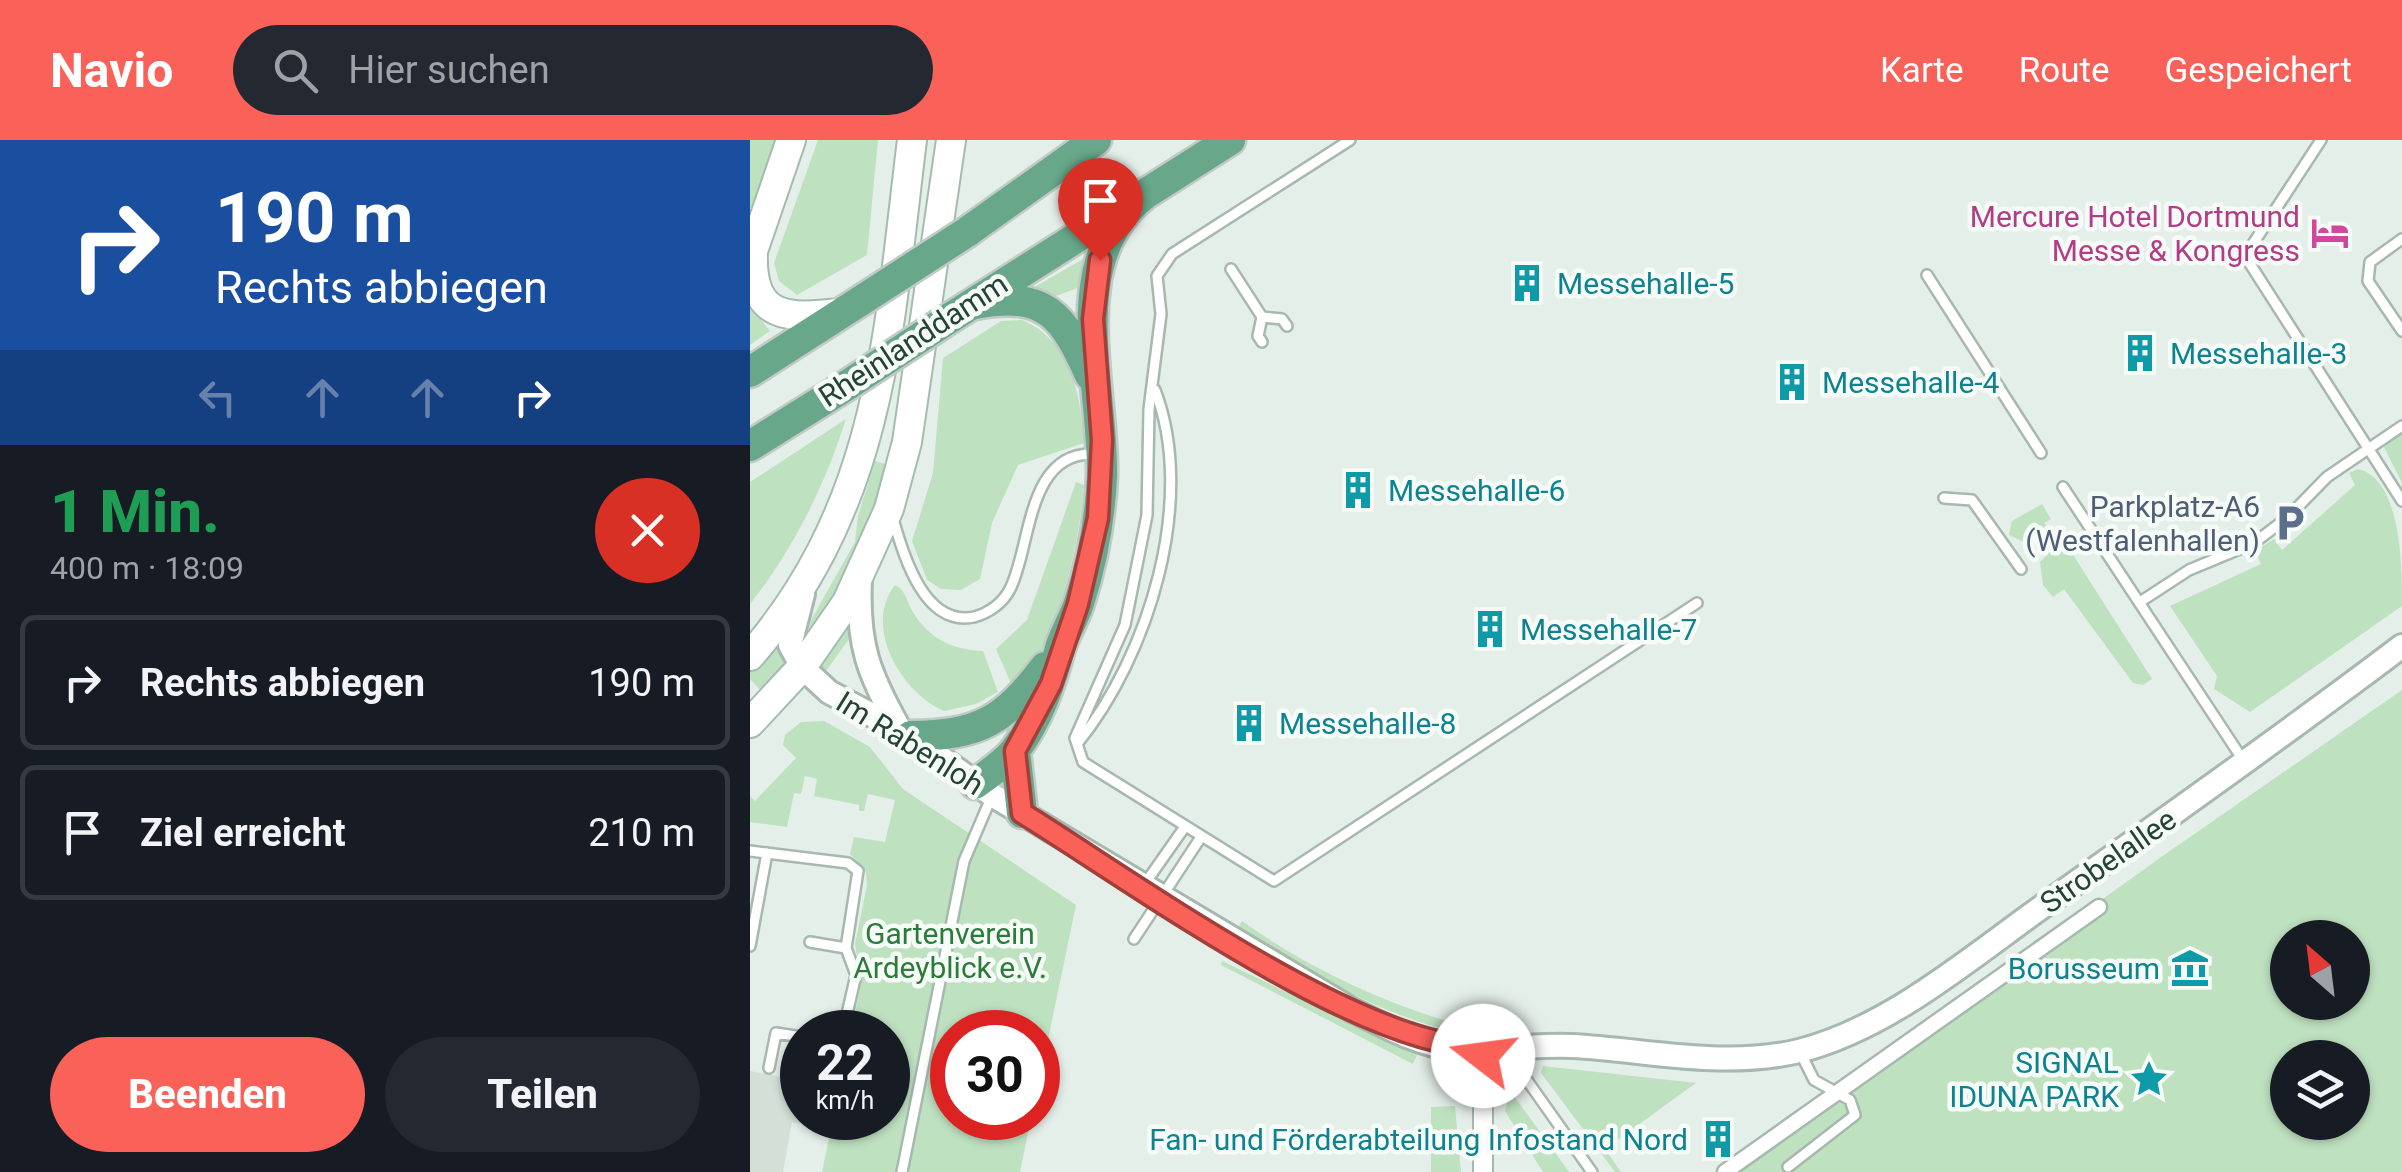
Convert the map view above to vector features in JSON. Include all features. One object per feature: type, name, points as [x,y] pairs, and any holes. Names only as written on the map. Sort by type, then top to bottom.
[{"type":"main road","points":[[791,140],[750,266],[755,292],[764,306],[780,316],[852,306]]},
{"type":"main road","points":[[903,140],[908,171]]},
{"type":"main road","points":[[750,656],[805,586],[846,504],[875,410],[912,140]]},
{"type":"main road","points":[[750,723],[802,668],[860,576],[890,508],[915,391],[950,140]]},
{"type":"main road","name":"Rheinlanddamm","points":[[750,372],[967,232],[1096,140]]},
{"type":"main road","name":"Rheinlanddamm","points":[[750,446],[1230,140]]},
{"type":"main road","points":[[984,789],[1015,751],[1051,684],[1091,558],[1102,455],[1096,388],[1095,277],[1118,222],[1144,196]]},
{"type":"main road","points":[[961,311],[1020,300],[1056,316],[1076,341],[1096,388]]},
{"type":"main road","points":[[984,789],[984,759],[1023,695],[1062,644]]},
{"type":"main road","points":[[906,733],[974,731],[1023,695]]},
{"type":"main road","points":[[1015,751],[1022,813]]},
{"type":"street","points":[[860,576],[858,629],[863,654],[906,733]]},
{"type":"street","points":[[802,668],[790,645],[805,586]]},
{"type":"street","name":"Strobelallee","points":[[1800,1050],[1852,1031],[1920,992],[2246,764],[2402,646]]},
{"type":"street","name":"Im Rabenloh","points":[[802,668],[829,692],[906,733],[984,789],[1151,892],[1295,979],[1398,1032],[1450,1048],[1576,1046],[1681,1058],[1752,1058],[1800,1050]]},
{"type":"street","name":"Strobelallee","points":[[1725,1172],[2099,908]]},
{"type":"street","points":[[1483,1172],[1493,1047]]},
{"type":"lane","points":[[1350,140],[1164,260],[1157,276],[1161,314],[1146,516],[1124,625],[1074,738],[1083,762],[1274,882],[1698,603]]},
{"type":"lane","points":[[2321,140],[2244,256],[2402,501]]},
{"type":"lane","points":[[2402,238],[2370,262],[2368,281],[2402,331]]},
{"type":"lane","points":[[1231,269],[1262,317],[1258,336],[1262,342]]},
{"type":"lane","points":[[1926,274],[2041,453]]},
{"type":"lane","points":[[1262,317],[1282,319],[1287,326]]},
{"type":"lane","points":[[1076,744],[1124,671],[1160,572],[1168,455],[1165,416],[1154,387]]},
{"type":"lane","points":[[2140,602],[2189,570],[2254,543],[2327,477],[2402,426]]},
{"type":"lane","points":[[890,508],[924,594],[946,616],[971,618],[993,608],[1011,588],[1029,516],[1048,478],[1083,454],[1102,455]]},
{"type":"lane","points":[[2063,487],[2246,764]]},
{"type":"lane","points":[[1944,498],[1972,500],[2021,569]]},
{"type":"lane","points":[[902,1172],[964,860],[984,789]]},
{"type":"lane","points":[[1134,938],[1151,892],[1184,828]]},
{"type":"lane","points":[[1151,892],[1201,837]]},
{"type":"lane","points":[[750,851],[848,863],[858,871],[846,948],[856,976],[848,1010]]},
{"type":"lane","points":[[750,946],[767,853]]},
{"type":"lane","points":[[810,942],[846,948]]},
{"type":"lane","points":[[768,1068],[776,1033],[780,1034]]},
{"type":"lane","points":[[1493,1047],[1592,1172]]},
{"type":"lane","points":[[1788,1167],[1854,1115],[1850,1100],[1814,1080],[1800,1050]]},
{"type":"shaded area","points":[[750,1071],[780,1077],[780,1140],[789,1140],[783,1172],[750,1172]]},
{"type":"green space","points":[[750,140],[780,140],[750,226]]},
{"type":"green space","points":[[818,140],[878,140],[867,255],[797,295],[779,281],[774,263]]},
{"type":"green space","points":[[1090,255],[1086,285],[1045,300],[1031,289]]},
{"type":"green space","points":[[750,306],[770,331],[750,345]]},
{"type":"green space","points":[[1022,320],[1039,329],[1062,355],[1076,388],[1084,443],[1018,465],[992,523],[980,579],[961,590],[941,589],[927,580],[912,541],[933,473],[943,358],[1001,321]]},
{"type":"green space","points":[[846,419],[806,516],[750,604],[750,482]]},
{"type":"green space","points":[[2402,432],[2402,483],[2384,447]]},
{"type":"green space","points":[[875,461],[889,465],[867,533],[847,576],[808,636],[811,620],[855,542],[858,516]]},
{"type":"green space","points":[[2358,469],[2373,476],[2391,507],[2400,549],[2402,606],[2250,712],[2214,689],[2217,676],[2170,606],[2261,564],[2255,551],[2274,539],[2282,550],[2355,485],[2349,473]]},
{"type":"green space","points":[[1076,482],[1084,485],[1082,508],[1064,593],[1042,648],[1012,686],[996,649],[1027,620]]},
{"type":"green space","points":[[2042,504],[2051,519],[2044,523],[2047,526],[2026,543],[2009,535],[2012,521]]},
{"type":"green space","points":[[2063,539],[2152,679],[2143,685],[2133,683],[2064,589],[2053,597],[2043,585],[2040,562]]},
{"type":"green space","points":[[895,585],[934,636],[952,645],[983,651],[998,692],[976,704],[944,711],[914,690],[891,657],[885,639],[886,602]]},
{"type":"green space","points":[[851,614],[852,635],[826,671],[818,665]]},
{"type":"green space","points":[[781,642],[789,662],[765,695],[750,679],[750,670]]},
{"type":"green space","points":[[2402,690],[2402,1172],[1724,1172],[2164,855]]},
{"type":"green space","name":"Gartenverein Ardeyblick e.V.","points":[[824,721],[870,747],[903,789],[1076,905],[1054,1010],[930,1010],[930,1140],[1027,1140],[1020,1172],[822,1172],[829,1140],[910,1140],[910,1010],[856,1010],[861,984],[855,944],[867,885],[866,872],[850,854],[854,837],[885,842],[895,800],[868,794],[864,811],[859,811],[859,805],[814,796],[817,779],[805,776],[801,794],[794,793],[787,827],[750,822],[750,796],[755,801],[796,758],[783,745],[785,735],[801,722]]},
{"type":"green space","points":[[1242,921],[1340,979],[1446,1021],[1451,1031],[1370,1003],[1319,977],[1246,934],[1238,928]]},
{"type":"green space","points":[[1222,961],[1417,1055],[1413,1064],[1221,965]]},
{"type":"green space","points":[[1543,1066],[1696,1083],[1605,1149],[1621,1172],[1615,1172],[1541,1073]]},
{"type":"green space","points":[[1510,1092],[1569,1172],[1543,1172],[1505,1111]]},
{"type":"green space","points":[[1455,1106],[1461,1172],[1431,1172],[1431,1107]]},
{"type":"place","name":"Mercure Hotel Dortmund Messe & Kongress","points":[[2330,233]]},
{"type":"place","name":"Messehalle-5","points":[[1527,283]]},
{"type":"place","name":"Messehalle-3","points":[[2140,353]]},
{"type":"place","name":"Messehalle-4","points":[[1792,382]]},
{"type":"place","name":"Messehalle-6","points":[[1358,490]]},
{"type":"place","name":"Parkplatz-A6 (Westfalenhallen)","points":[[2290,523]]},
{"type":"place","name":"Messehalle-7","points":[[1490,629]]},
{"type":"place","name":"Messehalle-8","points":[[1249,723]]},
{"type":"place","name":"Borusseum","points":[[2190,968]]},
{"type":"place","name":"SIGNAL IDUNA PARK","points":[[2149,1079]]},
{"type":"place","name":"Fan- und Förderabteilung Infostand Nord","points":[[1718,1139]]},
{"type":"route","points":[[1100,260],[1093,294],[1102,440],[1098,518],[1078,604],[1051,684],[1015,751],[1022,813],[1248,952],[1352,1010],[1428,1042],[1450,1048],[1483,1047],[1483,1056]]}]
